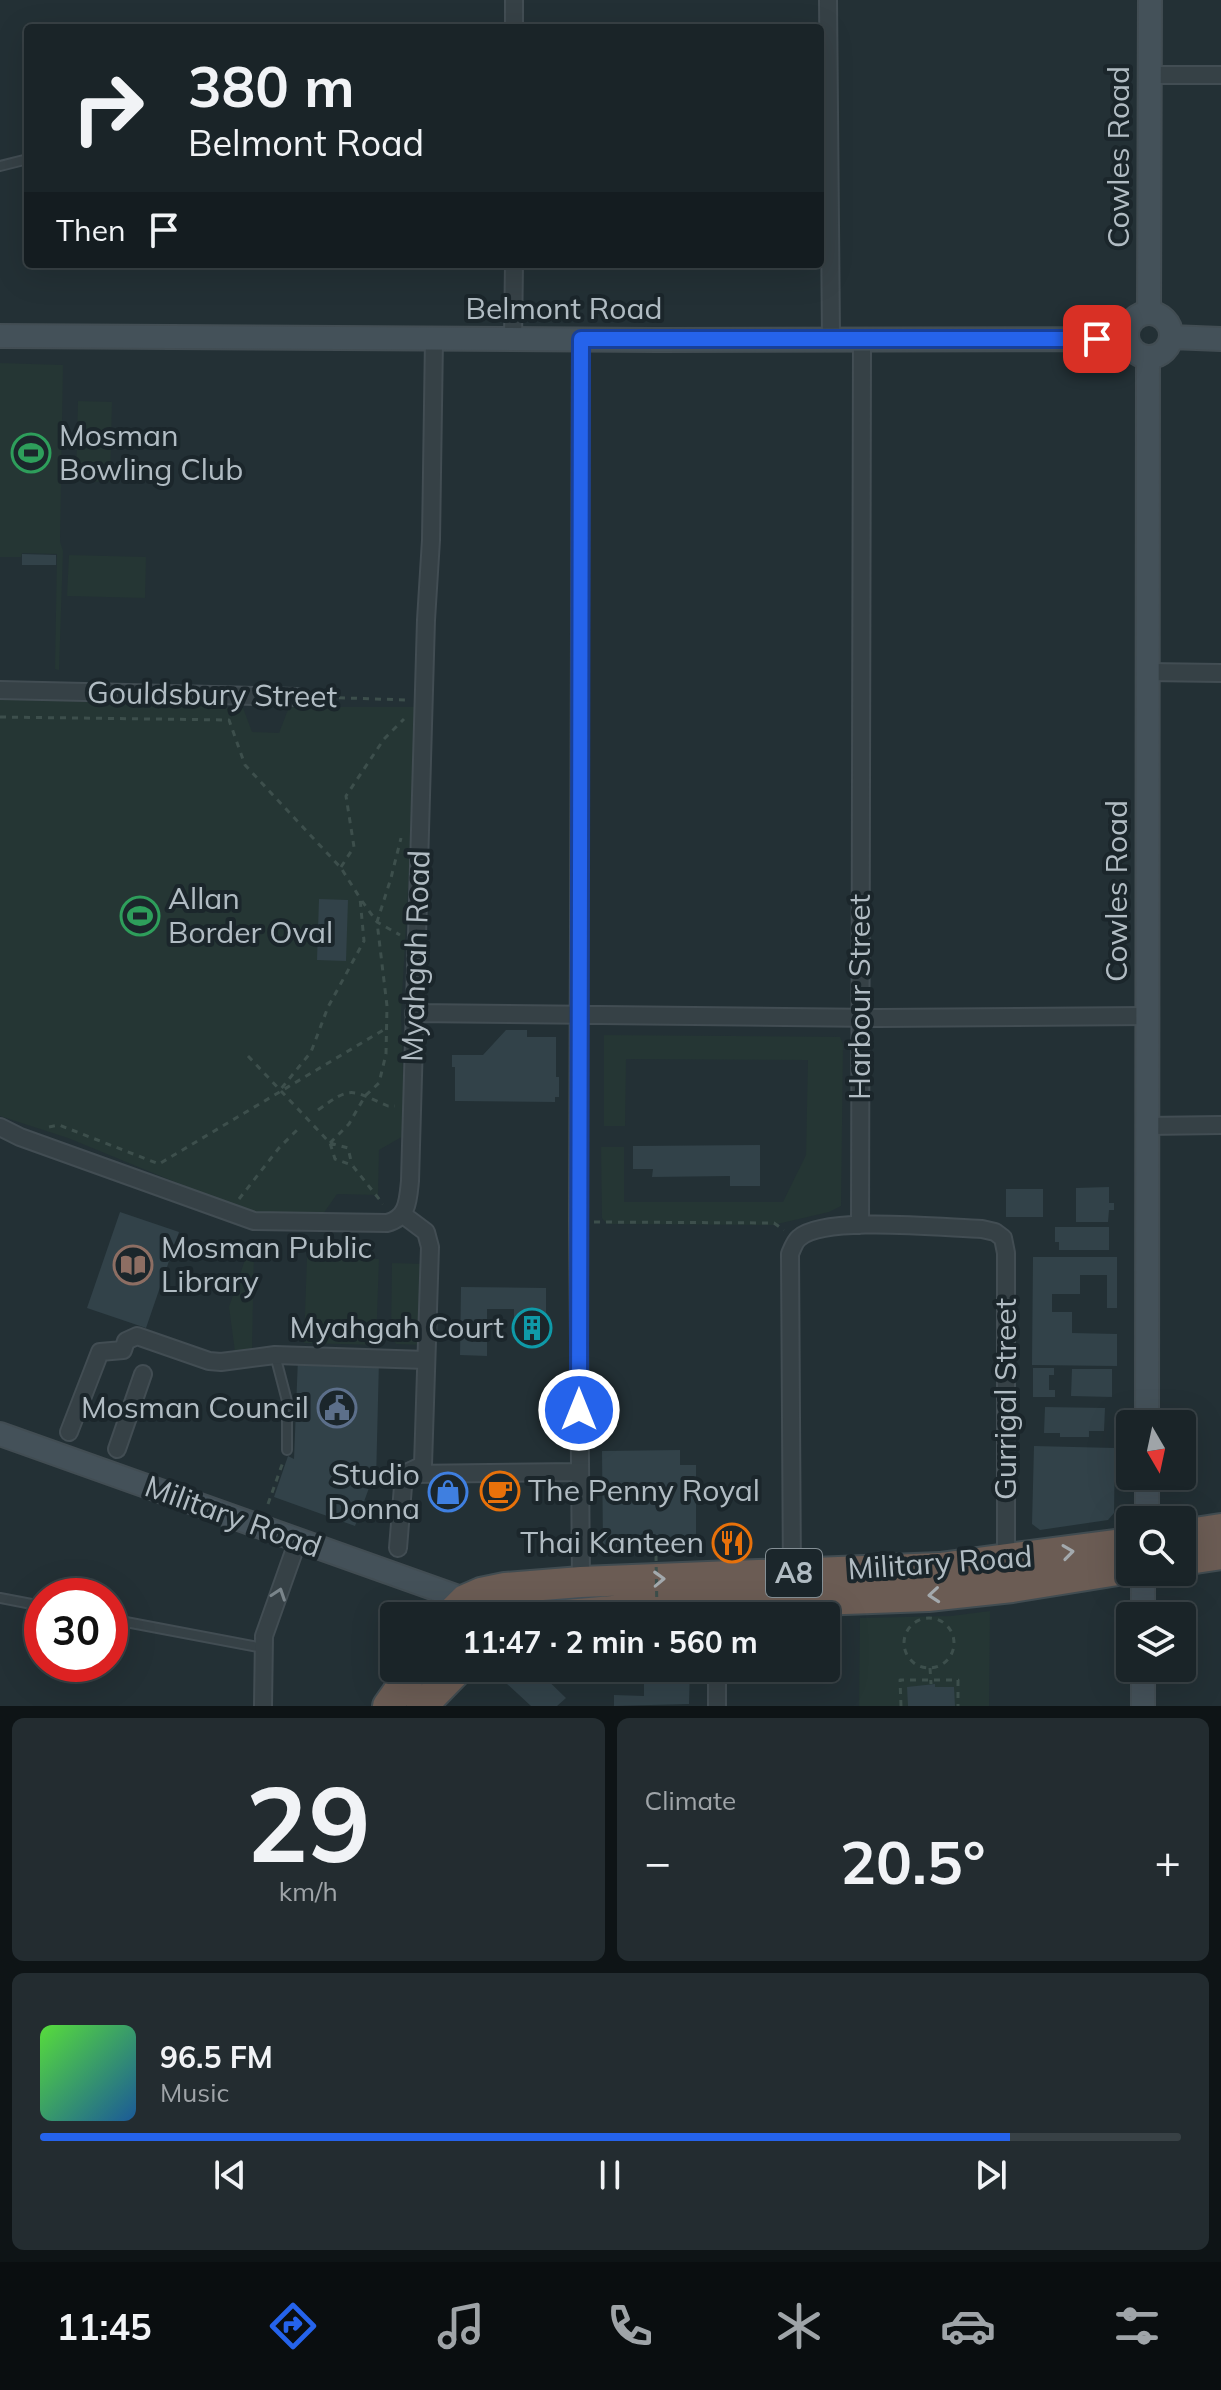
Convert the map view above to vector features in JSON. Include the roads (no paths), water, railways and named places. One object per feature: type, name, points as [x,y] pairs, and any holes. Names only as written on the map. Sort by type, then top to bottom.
[{"type":"highway","points":[[1196,1533],[1221,1529]]},
{"type":"highway","name":"Military Road","points":[[761,1602],[792,1587],[1116,1545]]},
{"type":"highway","points":[[1196,1558],[1221,1554]]},
{"type":"highway","name":"Military Road","points":[[471,1602],[481,1593],[505,1588],[581,1582],[792,1587],[928,1596],[1012,1587],[1116,1570]]},
{"type":"highway","points":[[388,1706],[405,1682]]},
{"type":"highway","points":[[426,1702],[445,1682]]},
{"type":"street","points":[[514,0],[514,24]]},
{"type":"street","points":[[828,0],[831,339]]},
{"type":"street","name":"Cowles Road","points":[[1149,313],[1150,0]]},
{"type":"street","points":[[1149,75],[1221,75]]},
{"type":"street","points":[[513,339],[514,268]]},
{"type":"street","points":[[1149,313],[1168,323],[1171,337],[1170,344],[1161,354],[1148,358],[1132,350],[1127,339],[1128,326],[1132,321],[1149,313]]},
{"type":"street","name":"Belmont Road","points":[[0,336],[1127,339]]},
{"type":"street","points":[[1171,337],[1221,339]]},
{"type":"street","name":"Myahgah Road","points":[[402,1214],[408,1201],[432,508],[434,339]]},
{"type":"street","points":[[581,339],[578,1222],[581,1582]]},
{"type":"street","name":"Harbour Street","points":[[860,1225],[862,340]]},
{"type":"street","name":"Cowles Road","points":[[1147,1410],[1148,358]]},
{"type":"street","points":[[1147,672],[1221,673]]},
{"type":"street","name":"Gouldsbury Street","points":[[0,690],[297,697]]},
{"type":"street","points":[[414,1013],[860,1018],[1147,1016]]},
{"type":"street","points":[[1146,1126],[1221,1125]]},
{"type":"street","points":[[0,1127],[20,1137],[254,1221],[387,1223],[397,1221],[402,1214],[426,1232],[430,1247],[423,1465],[404,1474]]},
{"type":"street","points":[[792,1587],[790,1254],[797,1238],[814,1229],[840,1224],[860,1225]]},
{"type":"street","name":"Gurrigal Street","points":[[860,1225],[982,1229],[1003,1238],[1006,1272],[1006,1561]]},
{"type":"street","points":[[69,1432],[100,1352],[123,1350],[126,1341],[137,1336],[209,1361],[221,1362],[280,1353],[426,1360]]},
{"type":"street","points":[[117,1449],[143,1374]]},
{"type":"street","name":"Military Road","points":[[0,1434],[298,1540],[440,1602]]},
{"type":"street","points":[[404,1474],[579,1472]]},
{"type":"street","points":[[398,1548],[404,1474]]},
{"type":"street","points":[[263,1706],[264,1636],[298,1540]]},
{"type":"street","name":"Military Road","points":[[537,1602],[587,1602]]},
{"type":"street","points":[[426,1702],[438,1682]]},
{"type":"street","points":[[717,1682],[717,1706]]},
{"type":"street","points":[[1143,1682],[1143,1706]]},
{"type":"lane","points":[[0,166],[24,160]]},
{"type":"lane","points":[[280,1353],[287,1401],[287,1450]]},
{"type":"lane","points":[[0,1598],[24,1603]]},
{"type":"lane","points":[[128,1622],[263,1648]]},
{"type":"place","name":"Mosman Bowling Club","points":[[31,453]]},
{"type":"place","name":"Allan Border Oval","points":[[140,916]]},
{"type":"place","name":"Mosman Public Library","points":[[133,1265]]},
{"type":"place","name":"Myahgah Court","points":[[532,1328]]},
{"type":"place","name":"Mosman Council","points":[[337,1408]]},
{"type":"place","name":"The Penny Royal","points":[[500,1491]]},
{"type":"place","name":"Studio Donna","points":[[448,1492]]},
{"type":"place","name":"Thai Kanteen","points":[[732,1543]]}]
